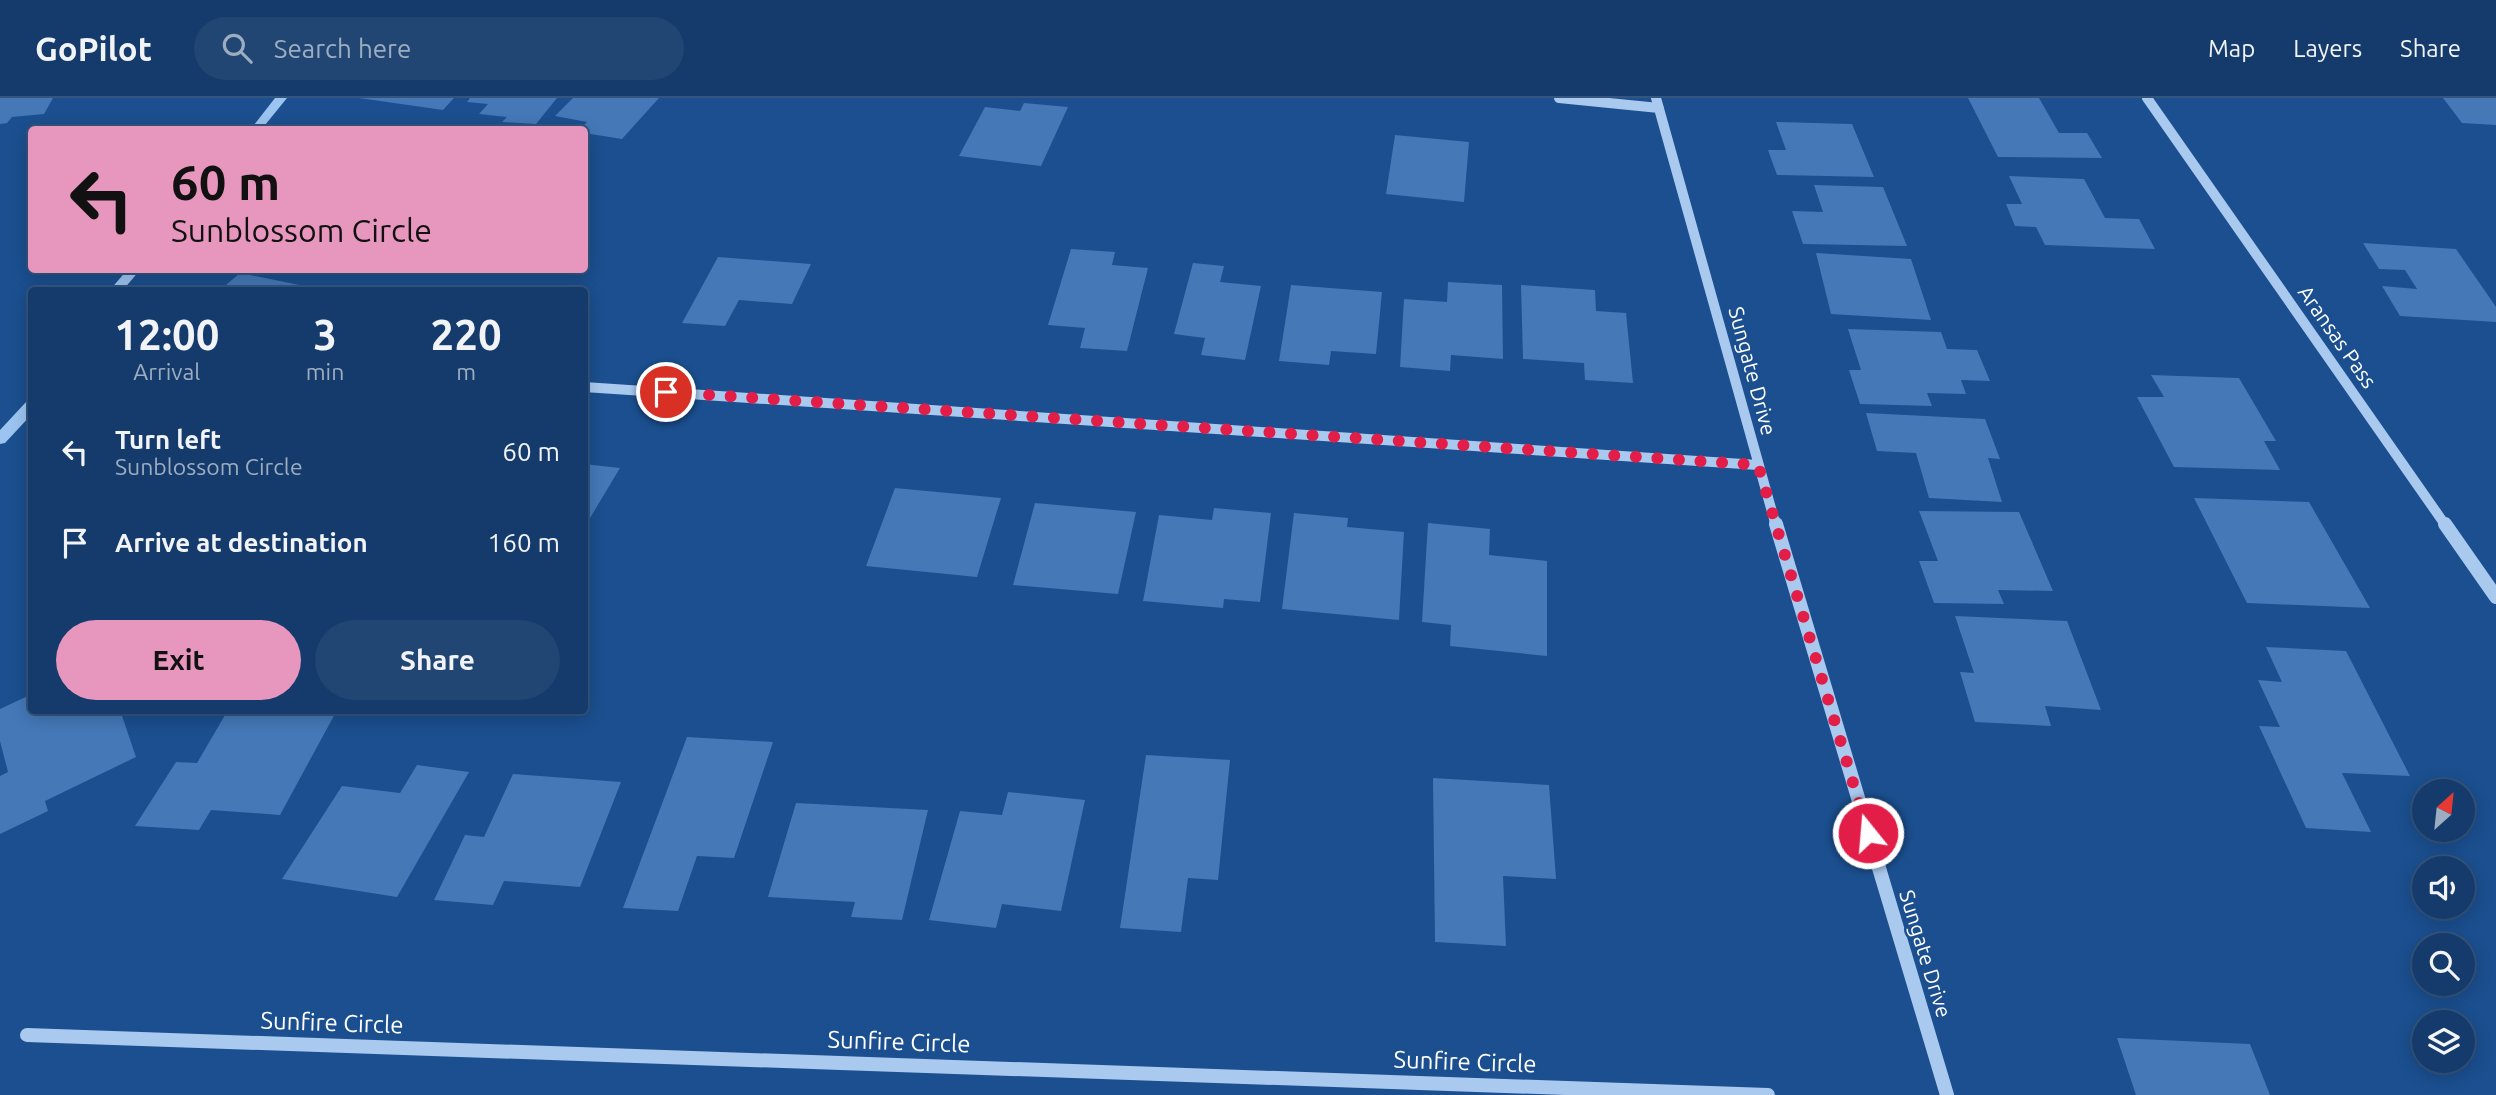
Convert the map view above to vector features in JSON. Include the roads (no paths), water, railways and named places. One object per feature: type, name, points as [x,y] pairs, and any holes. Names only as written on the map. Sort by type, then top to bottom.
[{"type":"street","points":[[1559,98],[1658,103]]},
{"type":"street","name":"Aransas Pass","points":[[2147,98],[2496,597]]},
{"type":"street","name":"Sungate Drive","points":[[1658,103],[1758,465],[1947,1095]]},
{"type":"street","points":[[588,387],[1758,465]]},
{"type":"street","name":"Sunfire Circle","points":[[27,1035],[1768,1095]]},
{"type":"waterway","points":[[258,126],[281,98]]},
{"type":"waterway","points":[[119,287],[131,273]]},
{"type":"waterway","points":[[0,439],[28,408]]}]
